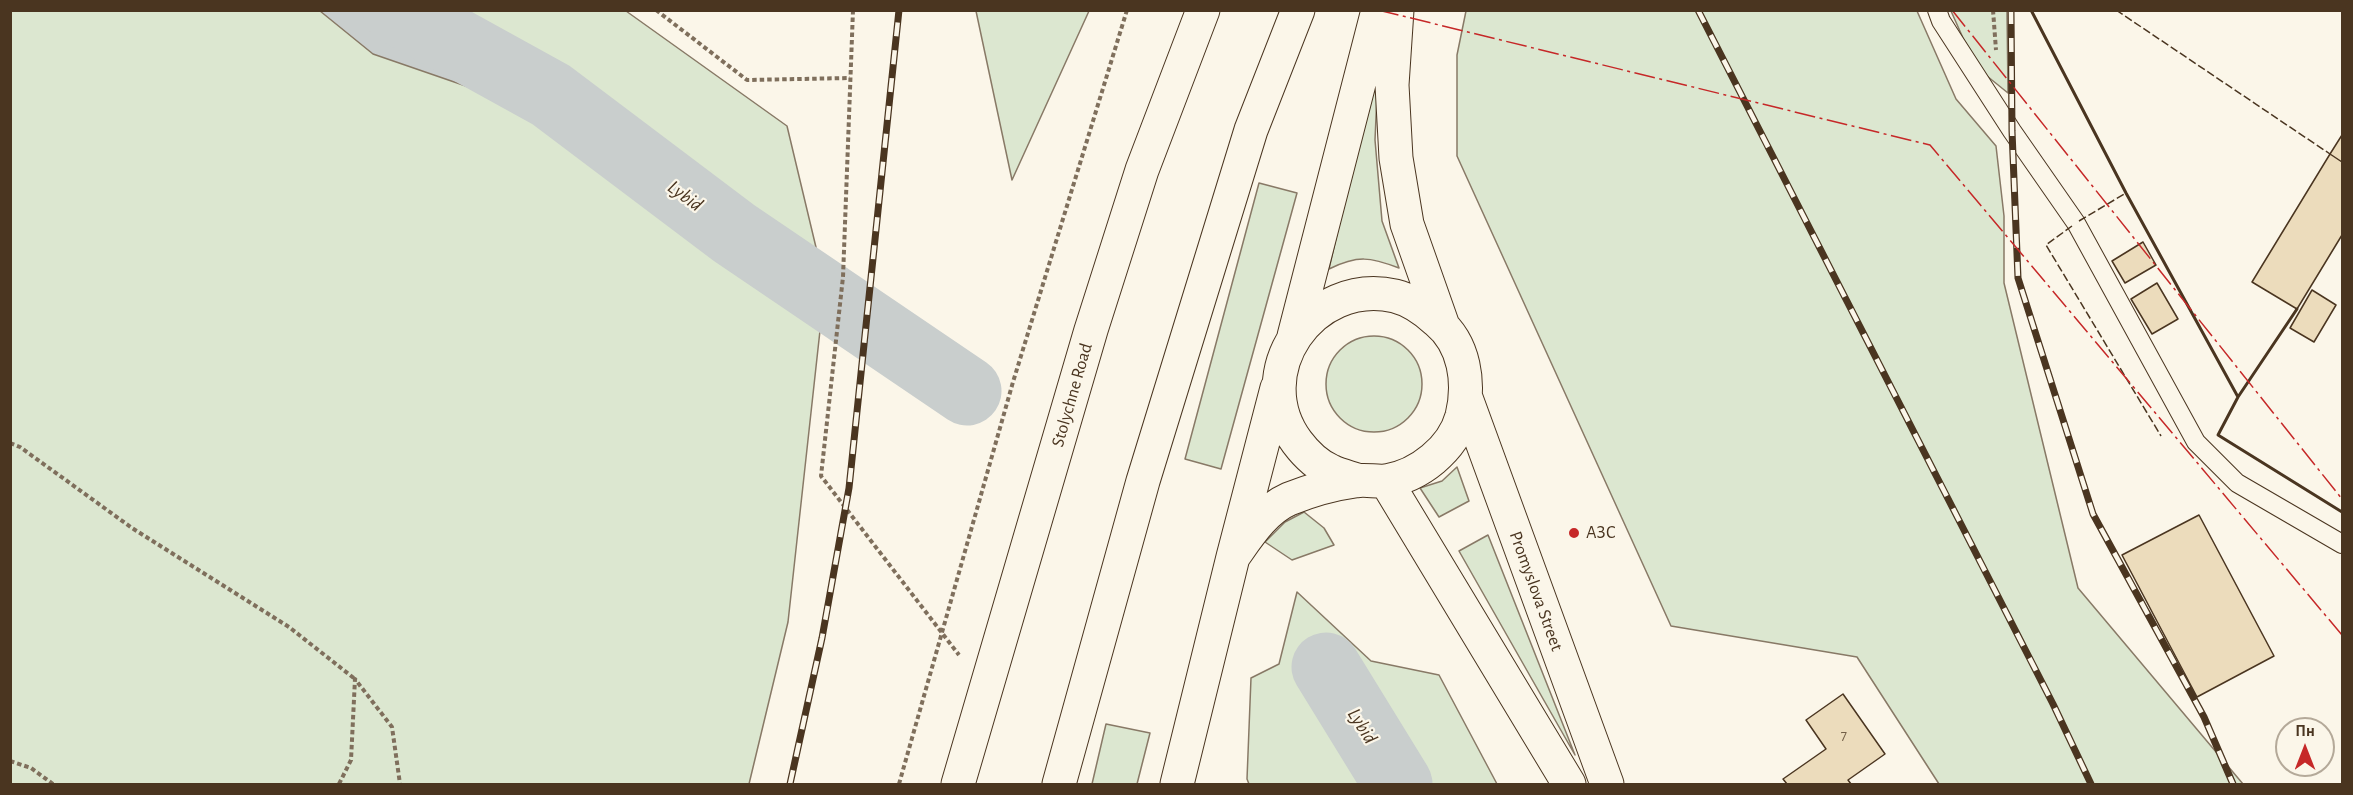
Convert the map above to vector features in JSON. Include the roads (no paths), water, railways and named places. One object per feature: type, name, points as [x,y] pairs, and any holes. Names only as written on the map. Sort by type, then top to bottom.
[{"type":"main road","name":"Stolychne Road","points":[[958,784],[1091,330],[1134,193],[1203,10]]},
{"type":"main road","points":[[1059,784],[1143,481],[1251,130],[1298,10]]},
{"type":"main road","points":[[1177,784],[1284,357],[1294,336],[1378,10]]},
{"type":"main road","points":[[1233,556],[1258,522],[1287,500],[1371,480],[1410,474],[1431,461],[1448,443],[1460,422],[1466,398],[1466,372],[1457,347],[1443,326],[1407,224],[1396,158],[1392,85],[1397,10]]},
{"type":"main road","points":[[1294,336],[1314,315],[1338,301],[1366,294],[1394,296],[1421,307],[1443,326]]},
{"type":"main road","points":[[1279,378],[1281,406],[1290,432],[1307,455],[1330,471],[1371,480],[1569,784]]},
{"type":"main road","name":"Promyslova Street","points":[[1466,398],[1607,784]]},
{"type":"lane","points":[[1937,10],[1941,21],[2001,114],[2076,223],[2196,441],[2237,483],[2343,544]]},
{"type":"waterway","name":"Lybid","points":[[397,10],[551,95],[734,233],[967,391]]},
{"type":"waterway","name":"Lybid","points":[[1326,667],[1398,784]]},
{"type":"railway","points":[[790,784],[822,638],[849,488],[899,10]]},
{"type":"railway","points":[[1698,10],[2053,704],[2091,784]]},
{"type":"railway","points":[[2011,10],[2012,131],[2018,278],[2093,514],[2204,717],[2233,784]]},
{"type":"place","name":"АЗС","points":[[1574,533]]}]
